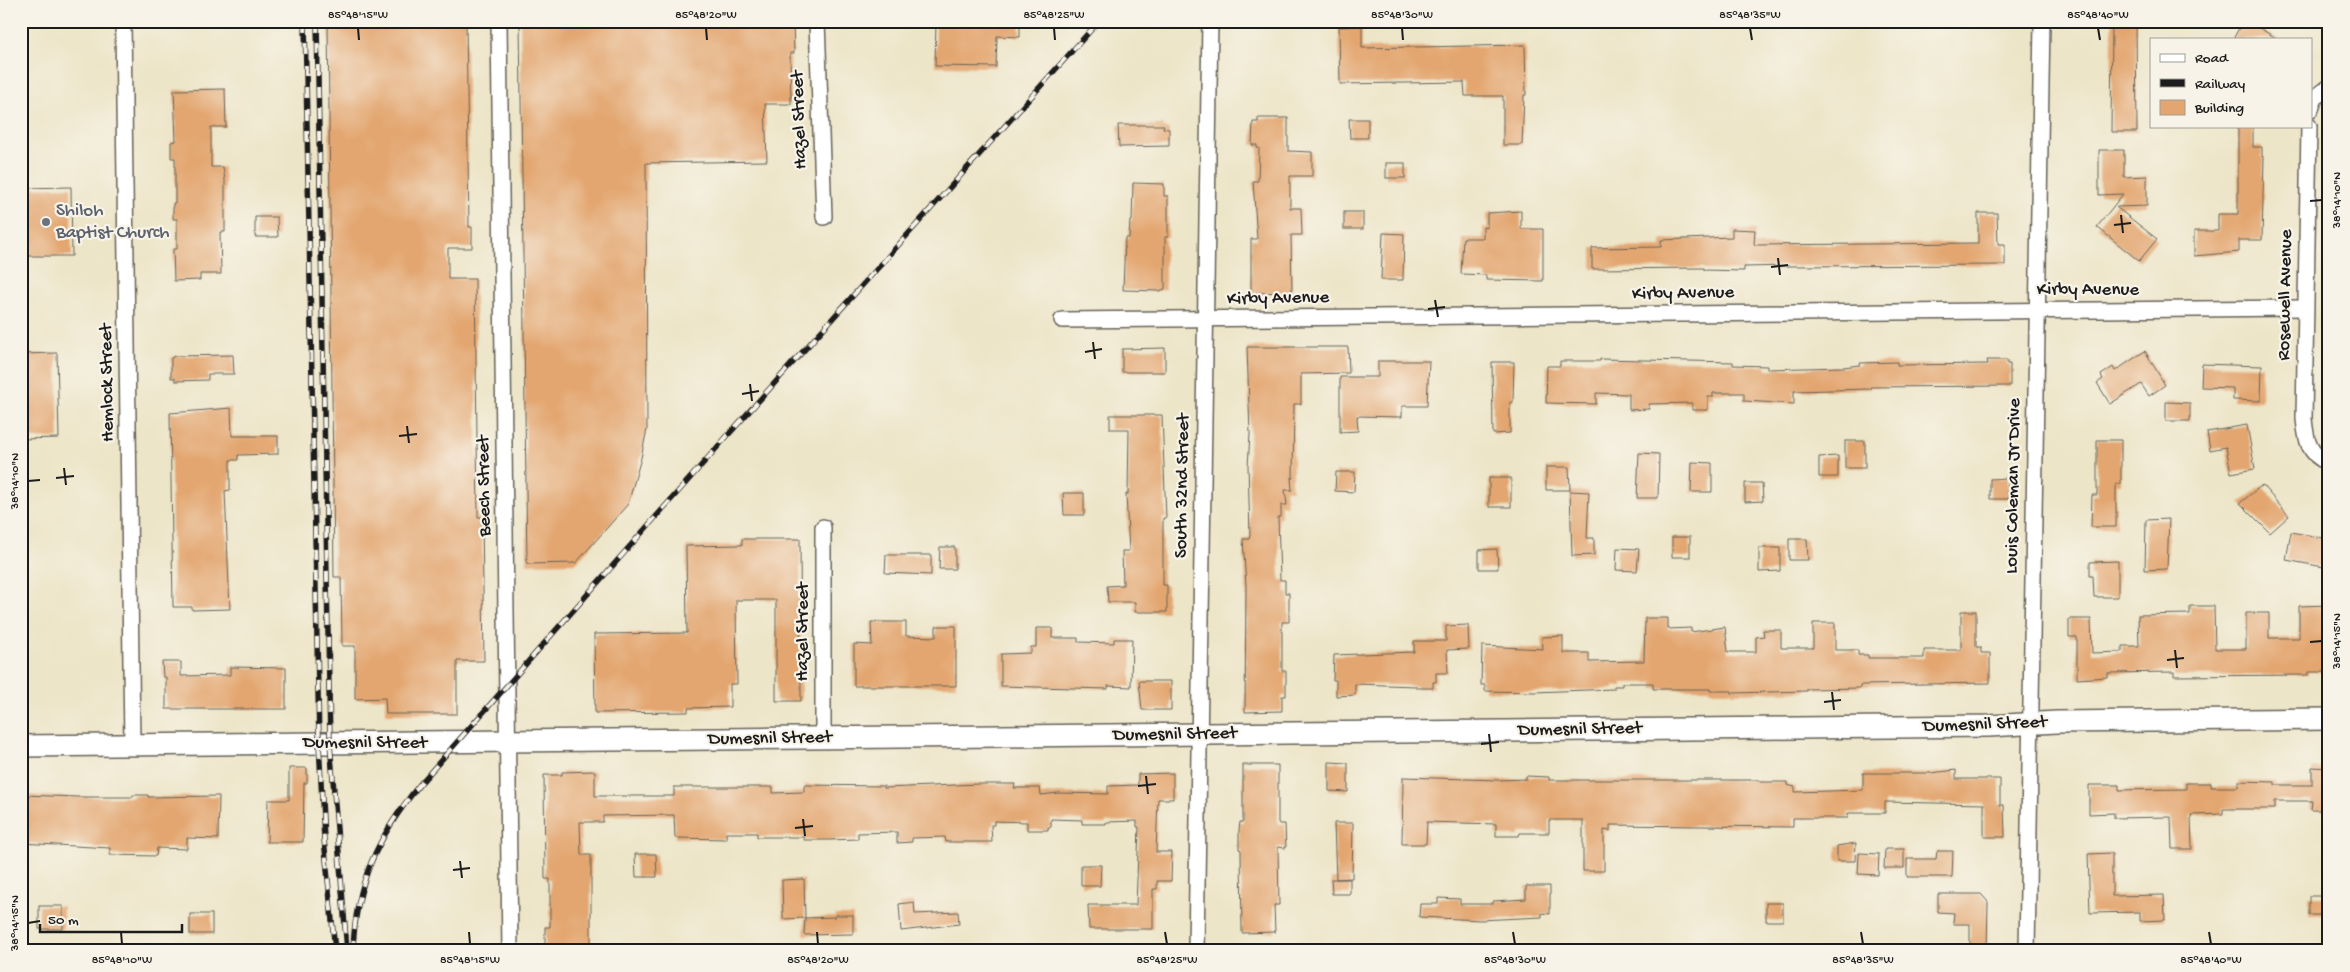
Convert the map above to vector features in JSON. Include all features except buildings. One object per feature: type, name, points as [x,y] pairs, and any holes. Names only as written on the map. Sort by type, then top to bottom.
[{"type":"main road","name":"Dumesnil Street","points":[[21,746],[1989,726],[2329,719]]},
{"type":"street","name":"Hemlock Street","points":[[123,21],[132,744]]},
{"type":"street","name":"Beech Street","points":[[499,21],[510,951]]},
{"type":"street","name":"Hazel Street","points":[[817,21],[824,217]]},
{"type":"street","name":"South 32nd Street","points":[[1196,951],[1210,21]]},
{"type":"street","name":"Louis Coleman Jr Drive","points":[[2027,951],[2034,412],[2038,310],[2042,21]]},
{"type":"street","points":[[2312,106],[2315,98],[2325,89]]},
{"type":"street","name":"Rosewell Avenue","points":[[2309,128],[2304,418],[2307,443],[2312,452],[2324,461]]},
{"type":"street","name":"Kirby Avenue","points":[[1062,320],[2305,308]]},
{"type":"street","name":"Hazel Street","points":[[823,526],[823,738]]},
{"type":"railway","points":[[305,21],[319,743],[324,839],[335,951]]},
{"type":"railway","points":[[317,21],[330,743],[347,951]]},
{"type":"railway","points":[[353,951],[358,904],[372,861],[392,822],[420,784],[729,434],[1099,21]]},
{"type":"place","name":"Shiloh Baptist Church","points":[[46,222]]}]
